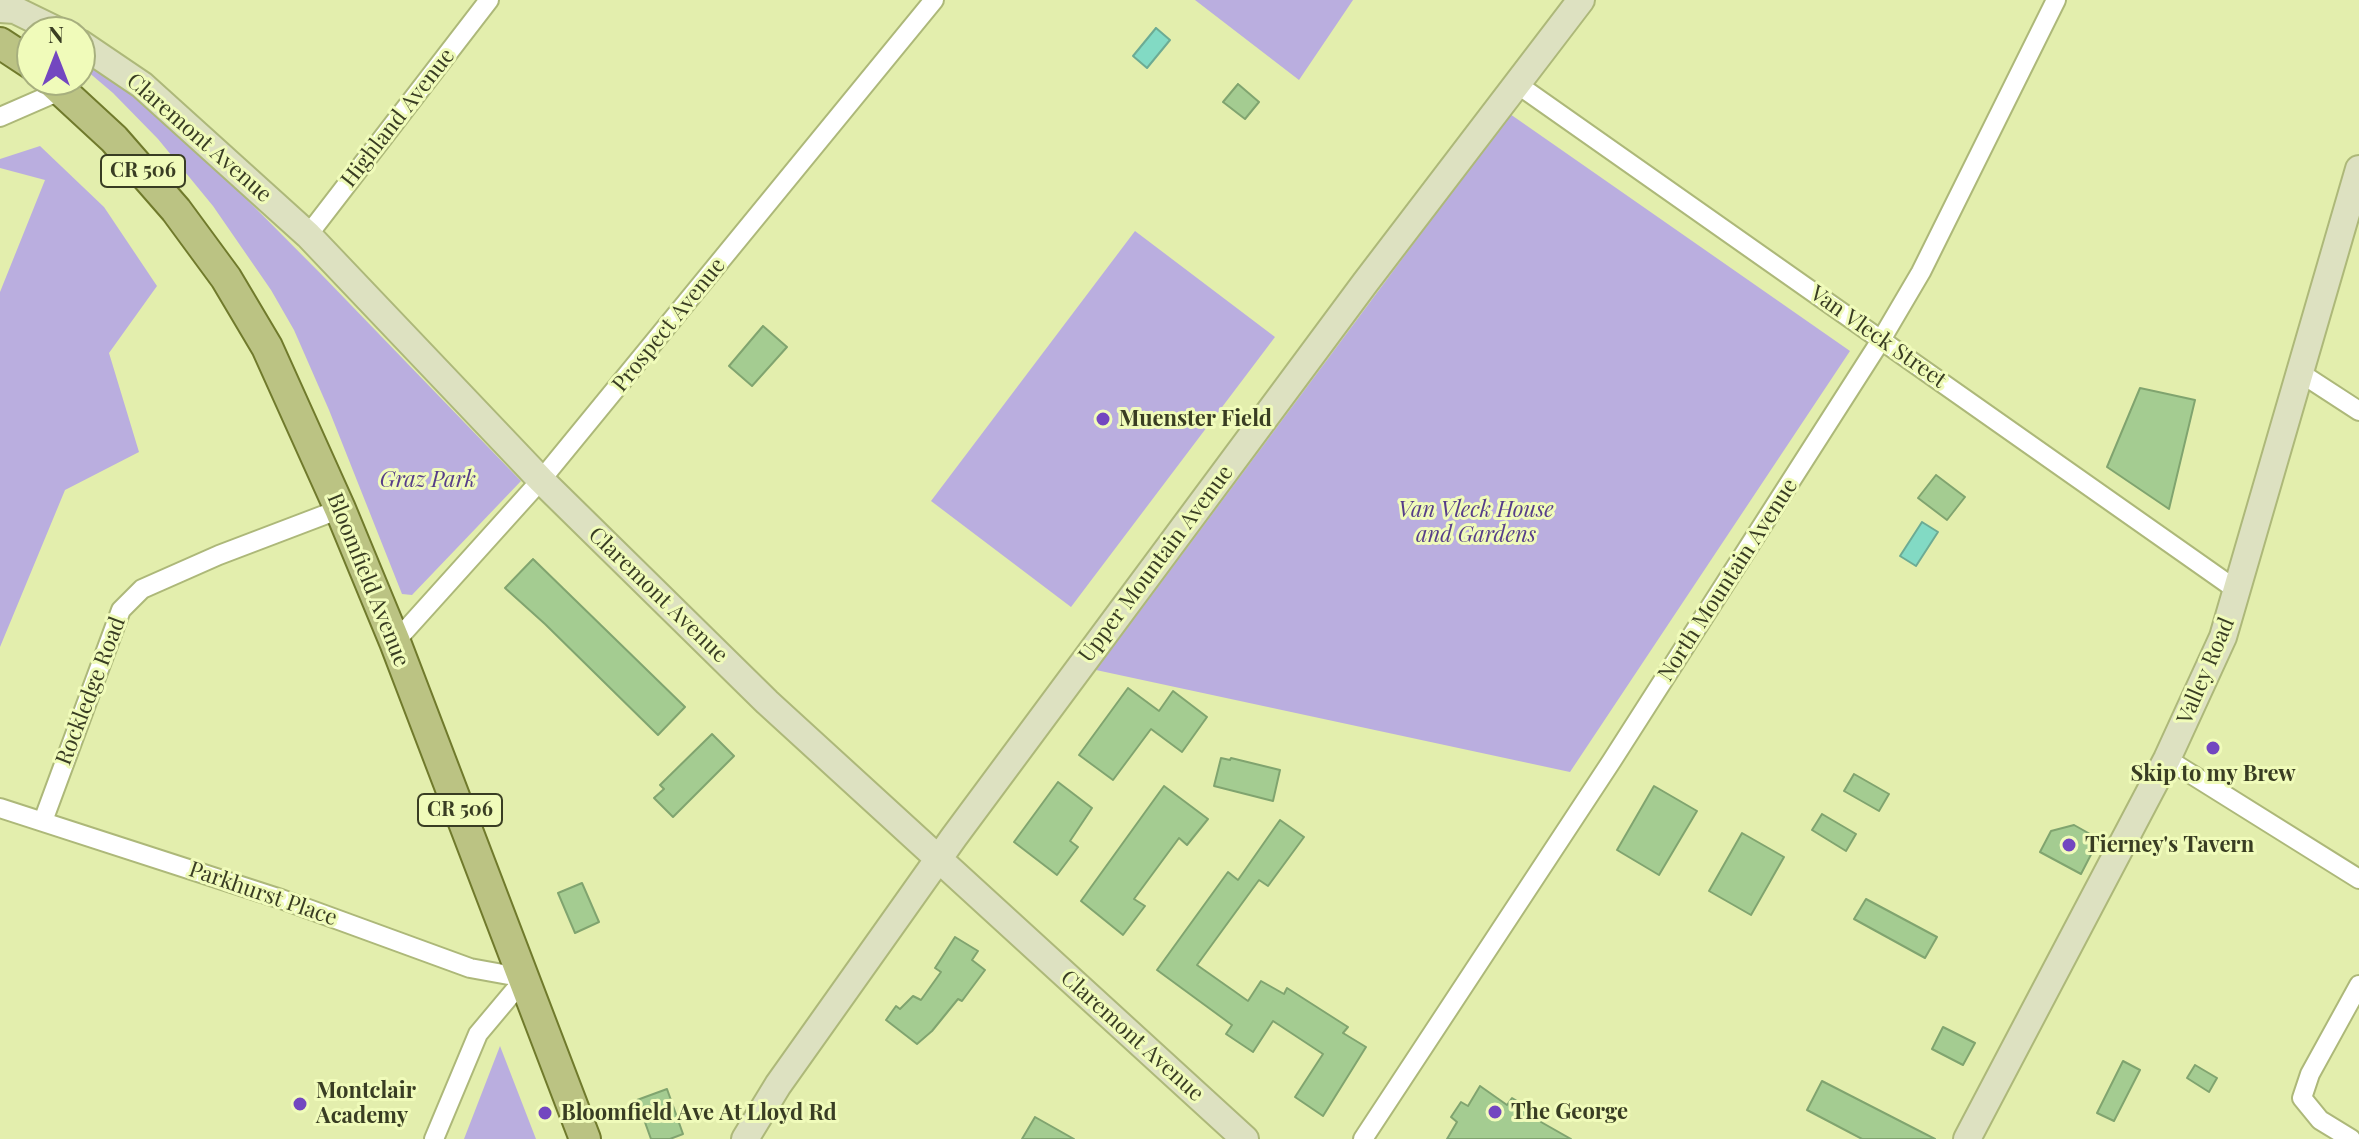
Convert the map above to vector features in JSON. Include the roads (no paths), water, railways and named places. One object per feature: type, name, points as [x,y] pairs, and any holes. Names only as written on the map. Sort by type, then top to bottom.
[{"type":"main road","name":"Bloomfield Avenue","points":[[68,96],[148,176],[203,245],[267,347],[340,509],[395,642],[585,1139]]},
{"type":"street","points":[[34,0],[50,16]]},
{"type":"street","name":"Highland Avenue","points":[[308,235],[489,0]]},
{"type":"street","name":"Prospect Avenue","points":[[395,642],[541,480],[934,0]]},
{"type":"street","name":"Upper Mountain Avenue","points":[[745,1139],[778,1085],[939,860],[1365,283],[1581,0]]},
{"type":"street","name":"North Mountain Avenue","points":[[1363,1139],[1603,774],[1881,340],[1921,272],[2056,0]]},
{"type":"street","points":[[0,9],[15,10],[27,16]]},
{"type":"street","name":"Claremont Avenue","points":[[96,54],[142,85],[308,235],[541,480],[767,702],[1245,1139]]},
{"type":"street","name":"Van Vleck Street","points":[[1517,84],[2238,591]]},
{"type":"street","points":[[0,117],[37,96]]},
{"type":"street","name":"Valley Road","points":[[1967,1139],[2167,759],[2223,637],[2359,169]]},
{"type":"street","points":[[2299,372],[2359,411]]},
{"type":"street","name":"Rockledge Road","points":[[43,821],[121,610],[142,589],[219,555],[340,509]]},
{"type":"street","points":[[2167,759],[2359,879]]},
{"type":"street","name":"Parkhurst Place","points":[[0,808],[281,899],[470,968],[525,978]]},
{"type":"street","points":[[434,1139],[478,1034],[525,978]]},
{"type":"street","points":[[2351,1139],[2320,1120],[2302,1098],[2310,1074],[2359,985]]},
{"type":"water","points":[[1156,28],[1170,40],[1147,68],[1133,56]]},
{"type":"water","points":[[1922,522],[1938,532],[1916,566],[1900,556]]},
{"type":"place","name":"Muenster Field","points":[[1103,419]]},
{"type":"place","name":"Skip to my Brew","points":[[2213,748]]},
{"type":"place","name":"Tierney's Tavern","points":[[2069,845]]},
{"type":"place","name":"Montclair Academy","points":[[300,1104]]},
{"type":"place","name":"The George","points":[[1495,1112]]},
{"type":"place","name":"Bloomfield Ave At Lloyd Rd","points":[[545,1113]]},
{"type":"park label","name":"Graz Park","points":[[428,480]]},
{"type":"park label","name":"Van Vleck House and Gardens","points":[[1476,522]]}]
